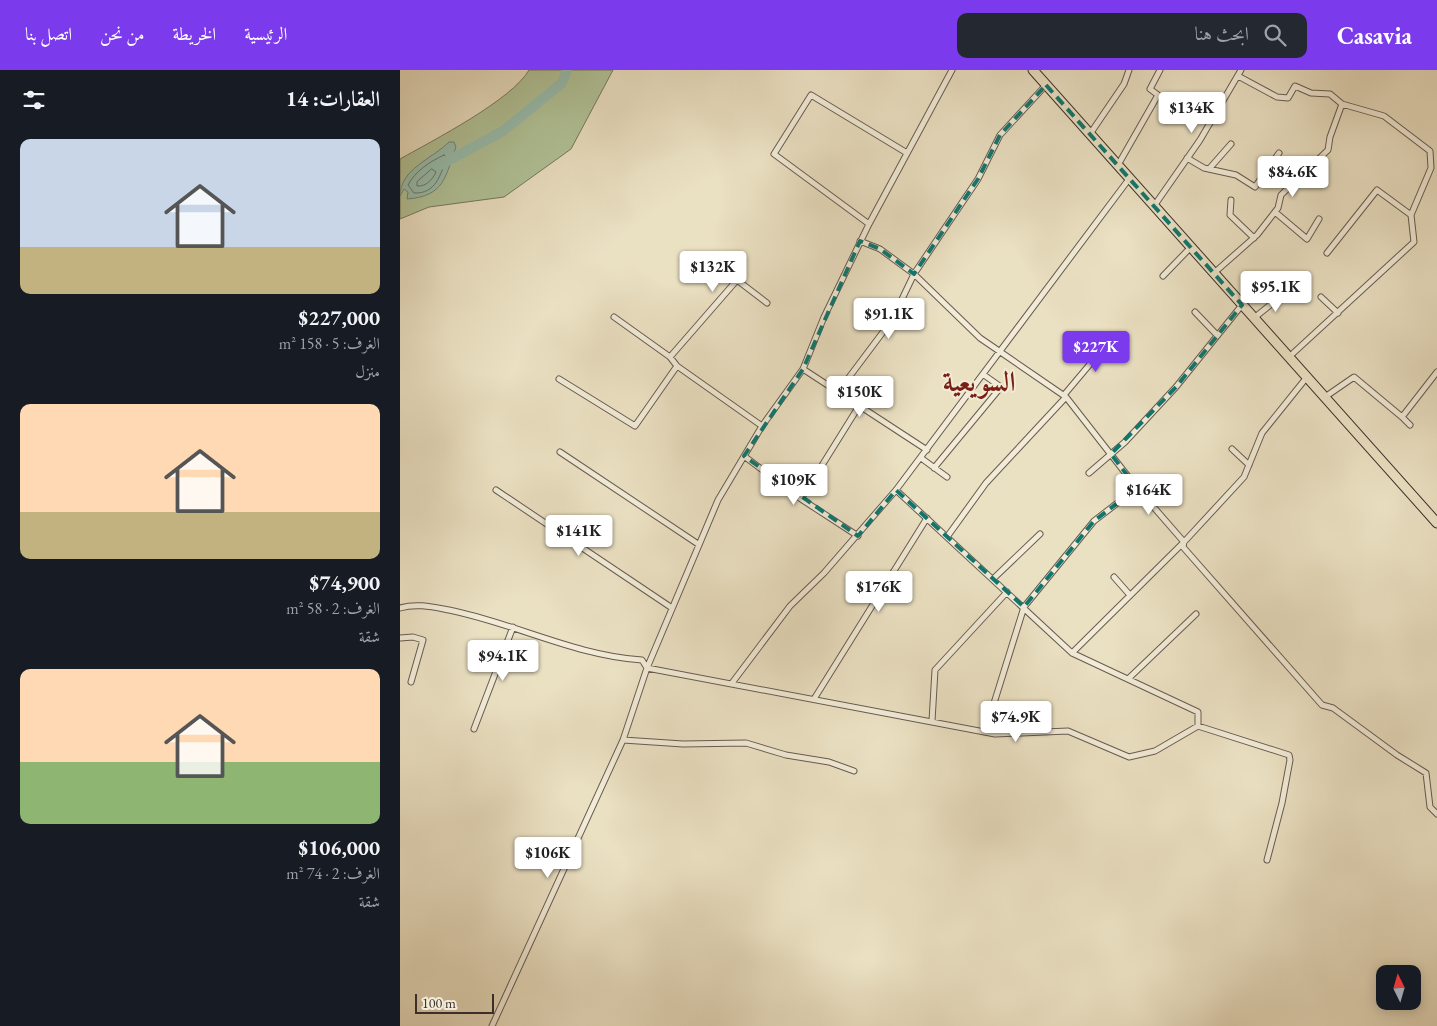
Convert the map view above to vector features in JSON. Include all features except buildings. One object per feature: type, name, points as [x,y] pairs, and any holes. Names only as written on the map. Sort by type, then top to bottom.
[{"type":"highway","points":[[1033,70],[1437,523]]},
{"type":"street","points":[[492,1026],[623,740],[647,668],[718,500],[762,426],[804,369],[824,317],[860,241],[952,70]]},
{"type":"street","points":[[1090,134],[1124,84],[1129,70]]},
{"type":"street","points":[[1118,166],[1158,95],[1150,89],[1160,70]]},
{"type":"street","points":[[1154,206],[1187,158],[1241,70]]},
{"type":"street","points":[[1238,76],[1277,97],[1288,98],[1295,86],[1311,93],[1330,94],[1342,104],[1384,116],[1430,151],[1430,168],[1411,215],[1414,242],[1289,357]]},
{"type":"street","points":[[838,392],[892,320],[914,274],[978,179],[1000,135],[1046,85]]},
{"type":"street","points":[[869,224],[774,154],[811,95],[907,153]]},
{"type":"street","points":[[1214,273],[1254,238],[1275,212],[1281,195],[1328,150],[1330,137],[1342,104]]},
{"type":"street","points":[[1209,169],[1231,144]]},
{"type":"street","points":[[1187,158],[1204,168],[1236,176],[1256,186],[1279,153]]},
{"type":"street","points":[[732,683],[790,606],[858,536],[896,490],[1129,179]]},
{"type":"street","points":[[1327,253],[1377,190],[1411,215]]},
{"type":"street","points":[[1232,200],[1230,215],[1254,238]]},
{"type":"street","points":[[1275,212],[1307,239],[1319,219]]},
{"type":"street","points":[[860,241],[880,249],[914,274],[980,338],[1065,396],[1136,488],[1184,542],[1183,547],[1322,705],[1333,708],[1397,755],[1426,773],[1430,807],[1437,814]]},
{"type":"street","points":[[1163,276],[1190,247]]},
{"type":"street","points":[[670,357],[737,280],[767,303]]},
{"type":"street","points":[[1254,318],[1285,293]]},
{"type":"street","points":[[1321,297],[1338,313]]},
{"type":"street","points":[[1089,473],[1125,442],[1176,387],[1242,305]]},
{"type":"street","points":[[1195,312],[1217,335]]},
{"type":"street","points":[[614,317],[670,357],[677,366],[762,426]]},
{"type":"street","points":[[947,537],[986,483],[1065,396],[1112,338]]},
{"type":"street","points":[[559,379],[635,426],[677,366]]},
{"type":"street","points":[[804,369],[927,450]]},
{"type":"street","points":[[1402,417],[1437,372]]},
{"type":"street","points":[[934,468],[1001,387],[984,375]]},
{"type":"street","points":[[1072,653],[1129,594],[1184,542],[1244,476],[1262,433],[1307,377]]},
{"type":"street","points":[[1325,397],[1354,377],[1402,417],[1410,426]]},
{"type":"street","points":[[801,498],[859,406]]},
{"type":"street","points":[[1232,449],[1249,465]]},
{"type":"street","points":[[560,452],[698,544]]},
{"type":"street","points":[[744,456],[801,498],[858,536]]},
{"type":"street","points":[[921,458],[947,477]]},
{"type":"street","points":[[985,732],[1024,607],[1094,521],[1136,488]]},
{"type":"street","points":[[496,490],[672,608]]},
{"type":"street","points":[[896,490],[1072,653],[1198,712],[1198,726]]},
{"type":"street","points":[[814,698],[927,518]]},
{"type":"street","points":[[993,579],[1040,534]]},
{"type":"street","points":[[1114,577],[1129,594]]},
{"type":"street","points":[[932,721],[935,670],[1007,592]]},
{"type":"street","points":[[400,608],[422,605],[466,613],[588,651],[626,659],[642,660],[647,668],[814,698],[995,734],[1068,732],[1129,757],[1155,751],[1198,726],[1289,755],[1290,760],[1282,803],[1267,860]]},
{"type":"street","points":[[1128,679],[1196,614]]},
{"type":"street","points":[[474,729],[513,627]]},
{"type":"street","points":[[400,638],[413,637],[422,640],[411,682]]},
{"type":"street","points":[[623,740],[684,744],[746,743],[786,755],[829,762],[854,771]]},
{"type":"highlighted area","points":[[1046,85],[1242,305],[1176,387],[1111,454],[1137,488],[1094,521],[1024,607],[896,490],[858,536],[744,456],[803,369],[860,241],[880,249],[914,274],[978,179],[1000,135]]},
{"type":"shaded area","points":[[529,70],[613,70],[571,149],[504,197],[429,207],[400,219],[400,159],[489,107],[520,82]]},
{"type":"water","points":[[449,142],[454,142],[456,147],[442,183],[429,194],[420,197],[407,199],[408,192],[404,189],[400,196],[401,187],[411,172]]},
{"type":"waterway","points":[[440,165],[503,131],[562,83],[567,70]]},
{"type":"district","name":"السويعية","points":[[979,381]]}]
